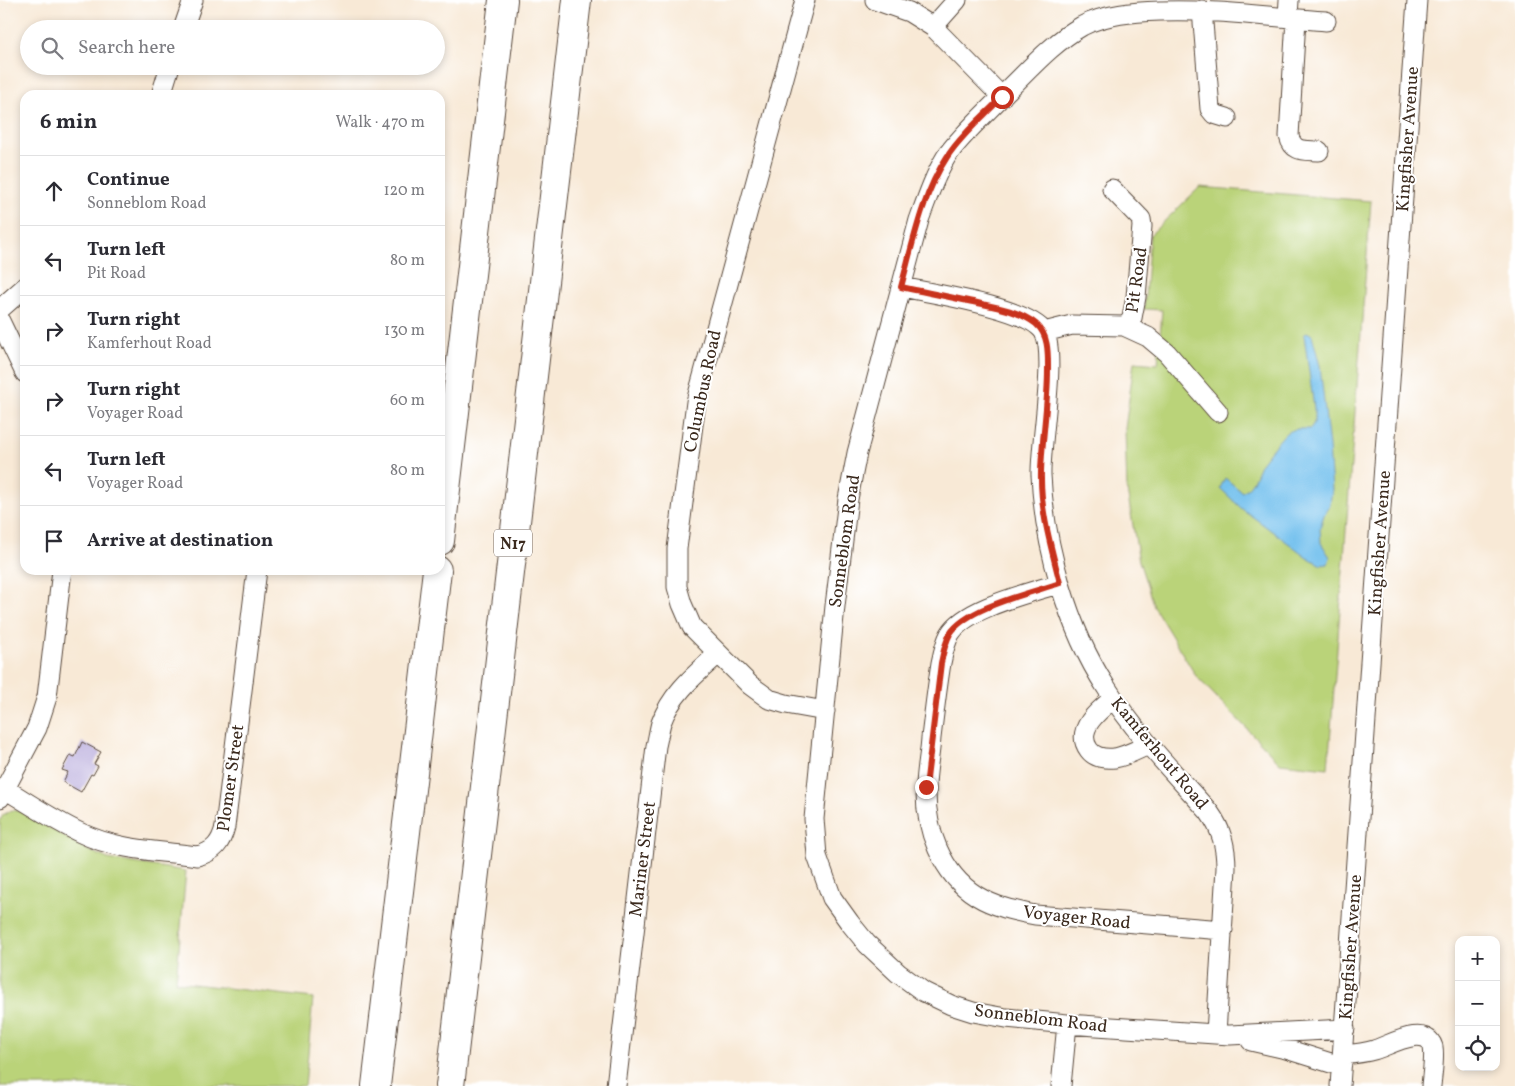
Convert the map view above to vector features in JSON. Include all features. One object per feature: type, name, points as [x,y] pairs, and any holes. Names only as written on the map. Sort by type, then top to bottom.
[{"type":"highway","points":[[445,498],[503,0]]},
{"type":"highway","name":"N17","points":[[450,1086],[577,0]]},
{"type":"highway","points":[[376,1086],[436,575]]},
{"type":"street","points":[[186,20],[193,0]]},
{"type":"street","name":"Columbus Road","points":[[805,0],[696,402],[677,549],[677,588],[692,627],[750,685],[770,699],[825,711]]},
{"type":"street","points":[[875,0],[910,12],[933,27],[1002,97]]},
{"type":"street","points":[[933,27],[957,0]]},
{"type":"street","name":"Kingfisher Avenue","points":[[1340,1086],[1340,1029],[1396,175],[1405,0]]},
{"type":"street","name":"Kingfisher Avenue","points":[[1340,1029],[1418,0]]},
{"type":"street","points":[[1202,10],[1210,109],[1214,114],[1227,118]]},
{"type":"street","name":"Sonneblom Road","points":[[1326,21],[1291,12],[1202,10],[1136,12],[1111,16],[1084,25],[1063,38],[1002,97],[947,156],[932,184],[919,220],[860,443],[848,499],[835,606],[814,819],[817,856],[832,898],[850,923],[868,944],[898,973],[924,992],[951,1005],[1006,1018],[1223,1035],[1340,1029]]},
{"type":"street","points":[[1291,12],[1289,136],[1292,146],[1296,149],[1319,152]]},
{"type":"street","points":[[163,90],[167,75]]},
{"type":"street","name":"Pit Road","points":[[1044,332],[1072,324],[1124,326],[1132,318],[1136,297],[1141,219],[1112,189]]},
{"type":"street","points":[[901,287],[1004,309],[1022,315],[1044,332]]},
{"type":"street","points":[[0,309],[20,291]]},
{"type":"street","points":[[0,321],[20,363]]},
{"type":"street","points":[[1124,326],[1148,337],[1166,353],[1218,412]]},
{"type":"street","name":"Kamferhout Road","points":[[1044,332],[1048,358],[1048,379],[1041,473],[1047,533],[1060,583],[1088,657],[1113,698],[1148,745],[1210,812],[1218,825],[1226,852],[1223,930],[1223,1035]]},
{"type":"street","points":[[2,794],[37,728],[47,697],[61,575]]},
{"type":"street","name":"Plomer Street","points":[[2,794],[82,834],[103,841],[124,846],[197,856],[208,854],[222,839],[225,827],[256,575]]},
{"type":"street","name":"Voyager Road","points":[[1060,583],[975,613],[961,622],[950,633],[941,663],[926,787],[930,830],[938,851],[950,870],[976,895],[991,903],[1012,910],[1035,915],[1223,930]]},
{"type":"street","name":"Mariner Street","points":[[616,1086],[636,901],[656,746],[661,724],[675,696],[718,654]]},
{"type":"street","points":[[1113,698],[1092,718],[1085,731],[1086,743],[1091,752],[1100,758],[1115,758],[1148,745]]},
{"type":"street","points":[[1061,1086],[1066,1024]]},
{"type":"street","name":"Sonneblom Road","points":[[1223,1035],[1339,1061]]},
{"type":"street","points":[[1339,1061],[1412,1036],[1425,1037],[1429,1040],[1432,1047],[1431,1086]]},
{"type":"street","name":"Kingfisher Avenue","points":[[1332,1086],[1339,1061]]},
{"type":"green space","points":[[1200,187],[1371,201],[1328,768],[1280,763],[1196,676],[1154,607],[1139,561],[1127,490],[1125,429],[1134,362],[1158,364],[1162,310],[1144,309],[1150,235]]},
{"type":"green space","points":[[12,810],[22,812],[88,850],[108,859],[186,871],[176,982],[313,998],[305,1086],[0,1086],[0,821],[3,815]]},
{"type":"water","points":[[1307,332],[1312,335],[1320,366],[1332,490],[1330,504],[1320,528],[1321,543],[1330,557],[1328,564],[1321,565],[1307,557],[1242,509],[1220,488],[1225,478],[1242,492],[1252,483],[1261,463],[1284,435],[1289,431],[1310,429],[1314,423],[1314,408],[1304,335]]},
{"type":"building","points":[[82,742],[101,752],[94,764],[98,766],[81,792],[63,782],[68,772],[62,770],[70,755],[75,757]]},
{"type":"route","points":[[926,787],[941,663],[950,633],[961,622],[975,613],[1060,583],[1047,533],[1041,473],[1048,379],[1048,358],[1044,332],[1022,315],[1004,309],[901,287],[919,220],[932,184],[947,156],[1002,97]]}]
